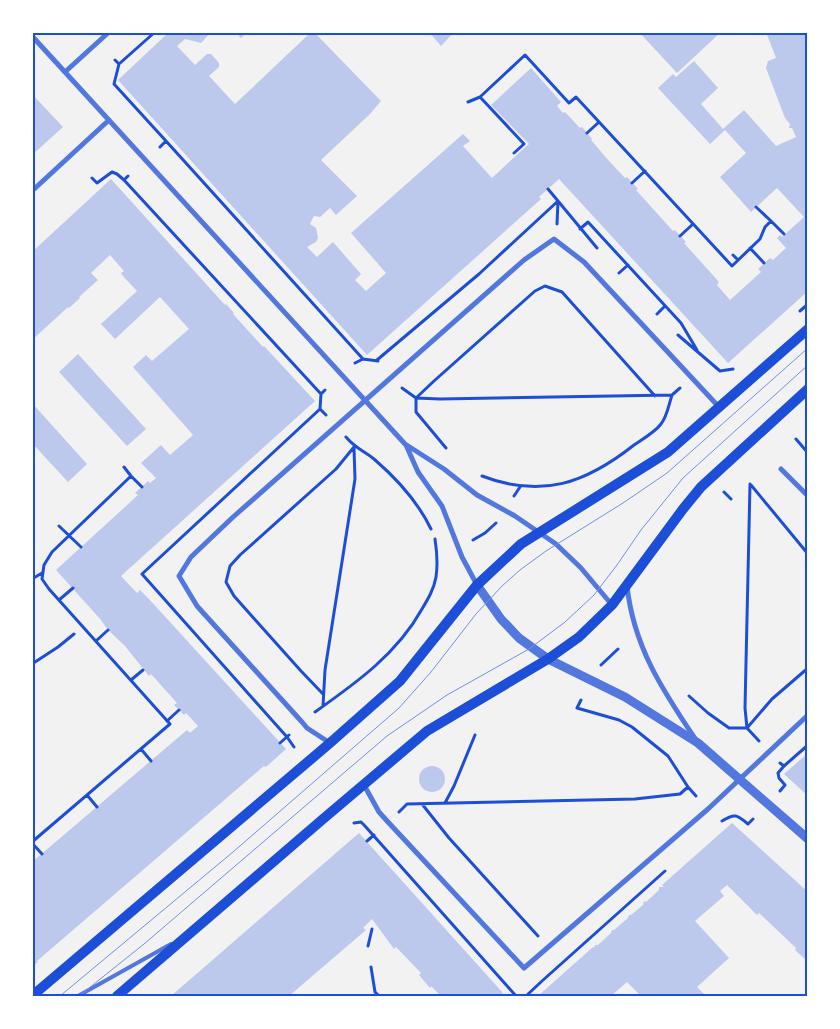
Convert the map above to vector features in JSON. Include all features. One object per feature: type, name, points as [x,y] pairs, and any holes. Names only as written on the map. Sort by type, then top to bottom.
[{"type":"main road","points":[[32,996],[330,743],[400,681],[477,585],[521,544],[668,452],[808,329]]},
{"type":"main road","points":[[117,996],[427,731],[548,660],[578,637],[612,605],[701,487],[808,389]]},
{"type":"street","points":[[66,72],[109,32]]},
{"type":"street","points":[[32,36],[405,444],[439,466],[477,495],[539,532],[563,550],[612,605]]},
{"type":"street","points":[[32,191],[109,120]]},
{"type":"street","points":[[330,743],[302,722],[197,606],[179,576],[191,557],[221,529],[524,260],[554,239],[584,262],[719,407]]},
{"type":"street","points":[[405,444],[418,472],[442,506],[462,557],[477,585],[501,619],[519,638],[548,660],[626,697],[698,743],[808,839]]},
{"type":"street","points":[[781,469],[808,496]]},
{"type":"street","points":[[627,585],[629,603],[646,660],[670,702],[698,743]]},
{"type":"street","points":[[364,784],[379,812],[524,968],[708,808],[808,714]]},
{"type":"lane","points":[[78,996],[192,932]]},
{"type":"path","points":[[155,32],[119,64],[114,84],[363,359]]},
{"type":"path","points":[[468,102],[480,97],[525,55],[569,103],[576,97],[732,266],[760,239],[765,227],[771,221]]},
{"type":"path","points":[[115,60],[119,64]]},
{"type":"path","points":[[480,97],[524,144],[514,153]]},
{"type":"path","points":[[587,133],[599,122]]},
{"type":"path","points":[[160,146],[166,141]]},
{"type":"path","points":[[632,183],[645,171]]},
{"type":"path","points":[[92,178],[97,183],[112,172],[124,180],[321,394]]},
{"type":"path","points":[[124,180],[128,176]]},
{"type":"path","points":[[548,189],[600,252]]},
{"type":"path","points":[[355,363],[363,359],[377,360],[479,274],[558,201]]},
{"type":"path","points":[[554,239],[558,217],[558,201]]},
{"type":"path","points":[[756,208],[784,234]]},
{"type":"path","points":[[580,229],[588,222],[681,323],[699,354]]},
{"type":"path","points":[[680,236],[694,224]]},
{"type":"path","points":[[750,248],[764,263]]},
{"type":"path","points":[[733,255],[738,260]]},
{"type":"path","points":[[619,272],[628,265]]},
{"type":"path","points":[[613,266],[623,277]]},
{"type":"path","points":[[452,454],[416,412],[416,398],[535,291],[545,286],[562,292],[655,396]]},
{"type":"path","points":[[651,308],[658,315],[665,306]]},
{"type":"path","points":[[675,333],[709,362]]},
{"type":"path","points":[[377,360],[380,365]]},
{"type":"path","points":[[398,385],[416,398],[672,395]]},
{"type":"path","points":[[479,475],[520,487],[553,486],[583,478],[611,462],[662,424],[672,395],[683,385]]},
{"type":"path","points":[[288,736],[142,574],[320,409],[321,394],[325,390]]},
{"type":"path","points":[[320,409],[328,417]]},
{"type":"path","points":[[310,715],[371,671],[387,656],[416,621],[430,595],[436,578],[437,556],[435,538],[425,517],[389,472],[370,456],[354,447],[343,434]]},
{"type":"path","points":[[796,438],[808,454]]},
{"type":"path","points":[[323,706],[325,670],[355,479],[354,447]]},
{"type":"path","points":[[323,694],[234,596],[226,582],[230,566],[240,554],[336,468],[354,447]]},
{"type":"path","points":[[124,467],[142,487]]},
{"type":"path","points":[[42,854],[32,843],[170,724],[42,579],[44,565],[52,552],[131,476]]},
{"type":"path","points":[[759,742],[747,728],[745,708],[750,484],[808,554]]},
{"type":"path","points":[[514,496],[520,487]]},
{"type":"path","points":[[472,541],[485,533],[498,521]]},
{"type":"path","points":[[60,526],[80,547]]},
{"type":"path","points":[[437,556],[443,553]]},
{"type":"path","points":[[32,579],[42,573]]},
{"type":"path","points":[[59,600],[72,588]]},
{"type":"path","points":[[96,641],[108,630]]},
{"type":"path","points":[[32,664],[74,634]]},
{"type":"path","points":[[598,668],[618,648]]},
{"type":"path","points":[[684,692],[729,728],[747,728],[772,699],[808,668]]},
{"type":"path","points":[[131,680],[143,670]]},
{"type":"path","points":[[581,700],[577,708],[619,720],[656,745],[668,756],[696,796]]},
{"type":"path","points":[[167,721],[179,710]]},
{"type":"path","points":[[280,743],[294,729]]},
{"type":"path","points":[[445,803],[475,735]]},
{"type":"path","points":[[780,791],[785,785],[779,778],[778,773],[808,745]]},
{"type":"path","points":[[141,749],[151,761]]},
{"type":"path","points":[[778,760],[784,766]]},
{"type":"path","points":[[397,813],[406,804],[527,803],[636,799],[680,794],[688,787]]},
{"type":"path","points":[[87,795],[97,807]]},
{"type":"path","points":[[422,804],[449,838],[548,948]]},
{"type":"path","points":[[716,827],[731,816],[738,816],[748,824],[753,819]]},
{"type":"path","points":[[715,817],[722,821]]},
{"type":"path","points":[[354,823],[361,822],[516,996]]},
{"type":"path","points":[[366,841],[377,831]]},
{"type":"path","points":[[526,996],[671,866]]},
{"type":"path","points":[[368,946],[372,929]]},
{"type":"path","points":[[371,967],[375,992],[379,996]]},
{"type":"building","points":[[169,32],[211,32],[201,43],[185,39],[177,46],[195,65],[207,54],[211,54],[219,63],[219,67],[209,76],[235,104],[308,35],[306,32],[314,32],[381,101],[370,114],[321,160],[357,196],[336,215],[330,208],[320,217],[314,216],[310,224],[316,228],[318,238],[316,242],[307,247],[317,257],[333,242],[361,274],[355,280],[366,291],[386,273],[351,233],[463,134],[470,141],[463,146],[492,178],[529,144],[491,105],[531,68],[561,102],[557,106],[563,113],[565,112],[580,128],[582,127],[609,161],[625,178],[627,177],[638,189],[636,190],[673,231],[675,230],[686,242],[684,243],[719,282],[717,285],[730,300],[761,272],[758,269],[770,258],[773,260],[786,248],[777,238],[780,235],[782,237],[804,217],[777,188],[751,212],[720,177],[746,153],[725,130],[710,144],[658,88],[673,74],[676,77],[694,61],[718,88],[701,104],[723,129],[744,110],[776,146],[796,137],[792,128],[789,128],[790,124],[785,118],[766,68],[768,61],[776,58],[766,32],[808,32],[808,291],[728,363],[559,179],[539,197],[541,199],[367,355],[118,80]]},
{"type":"building","points":[[236,32],[247,32],[241,38]]},
{"type":"building","points":[[429,32],[454,32],[441,46]]},
{"type":"building","points":[[639,32],[721,32],[677,73]]},
{"type":"building","points":[[32,94],[63,127],[32,155]]},
{"type":"building","points":[[111,179],[263,347],[315,401],[121,576],[137,593],[140,590],[149,599],[286,749],[32,967],[32,862],[187,730],[190,733],[198,726],[186,713],[184,715],[174,705],[177,703],[151,674],[149,676],[125,646],[108,630],[56,570],[138,495],[135,493],[148,481],[150,483],[156,478],[141,463],[161,445],[170,455],[193,435],[133,367],[146,355],[152,361],[189,329],[160,297],[115,339],[101,324],[137,291],[122,275],[121,273],[124,271],[110,255],[91,273],[98,280],[32,340],[32,252]]},
{"type":"building","points":[[78,354],[146,429],[127,446],[59,372]]},
{"type":"building","points":[[32,403],[87,464],[68,482],[32,443]]},
{"type":"building","points":[[808,753],[808,796],[784,774]]},
{"type":"building","points":[[432,766],[441,770],[445,779],[441,788],[432,792],[423,788],[419,779],[423,770]]},
{"type":"building","points":[[732,823],[808,892],[806,960],[795,950],[796,948],[759,913],[757,915],[727,885],[720,891],[724,896],[695,921],[729,958],[697,987],[706,996],[641,996],[627,982],[611,996],[538,996],[594,948],[595,945],[598,945],[629,915],[643,905],[644,901],[646,902],[659,890],[659,887],[664,887],[662,885]]},
{"type":"building","points":[[359,833],[503,993],[499,996],[441,996],[431,986],[430,988],[419,975],[421,973],[396,947],[394,949],[372,919],[363,928],[366,930],[289,996],[171,996]]},
{"type":"tram line","points":[[60,996],[233,852],[399,708],[431,672],[476,614],[520,570],[546,551],[667,473],[808,348]]},
{"type":"tram line","points":[[79,996],[144,944],[387,736],[447,695],[529,649],[565,622],[594,595],[641,530],[683,478],[808,365]]}]
